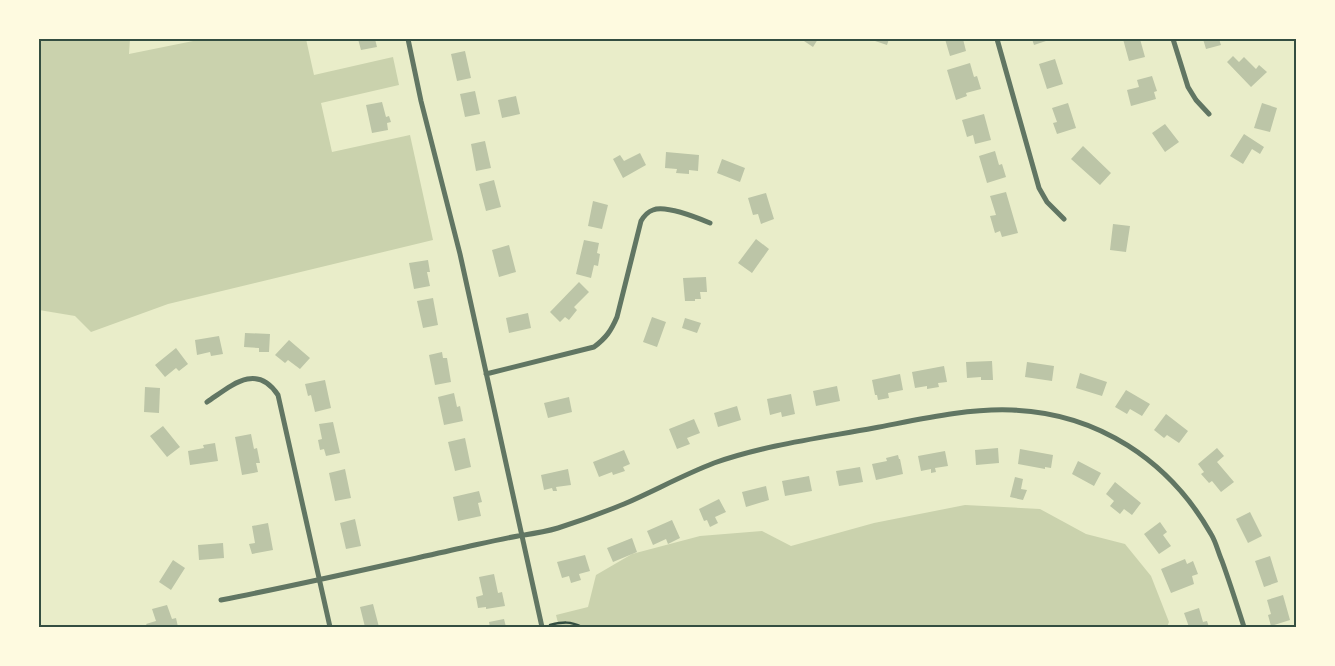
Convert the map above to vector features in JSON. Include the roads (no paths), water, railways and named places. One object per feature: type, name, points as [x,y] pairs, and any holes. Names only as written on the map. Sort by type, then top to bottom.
[{"type":"street","points":[[408,39],[421,101],[460,254],[541,627]]},
{"type":"street","points":[[996,39],[1039,188],[1047,202],[1064,220]]},
{"type":"street","points":[[1173,39],[1188,87],[1196,100],[1209,114]]},
{"type":"street","points":[[486,374],[594,347],[604,339],[612,329],[617,317],[641,221],[646,214],[653,210],[661,209],[688,215],[710,223]]},
{"type":"street","points":[[207,402],[237,383],[248,379],[258,379],[267,382],[278,395],[330,627]]},
{"type":"street","points":[[221,600],[555,529],[624,504],[717,462],[756,452],[920,419],[982,410],[1011,410],[1040,412],[1060,416],[1109,434],[1138,452],[1172,480],[1198,513],[1212,536],[1233,591],[1244,627]]}]
